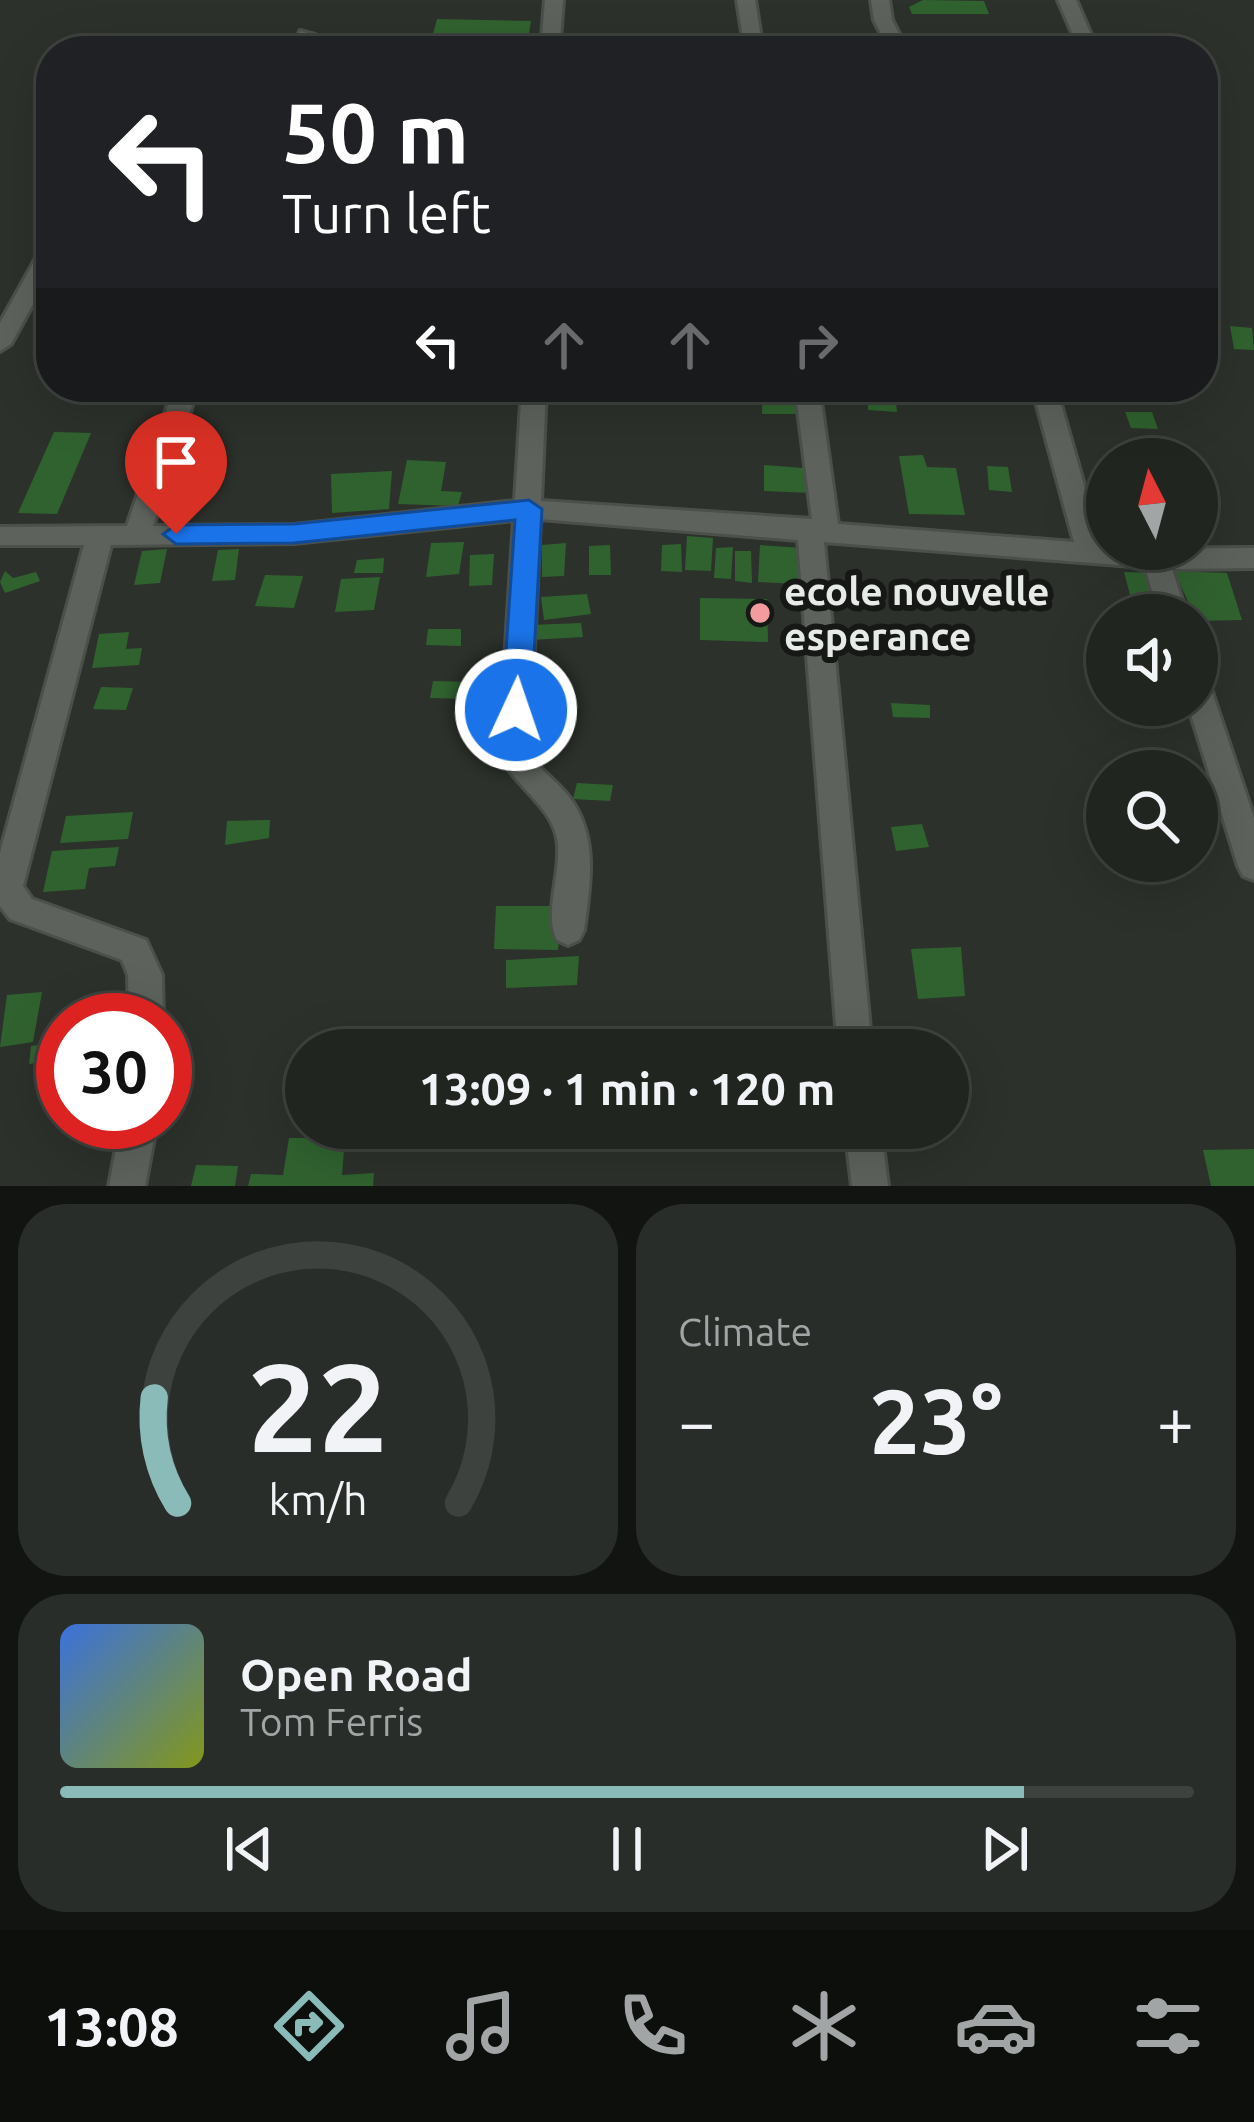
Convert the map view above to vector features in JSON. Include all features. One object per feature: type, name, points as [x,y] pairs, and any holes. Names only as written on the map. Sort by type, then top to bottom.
[{"type":"street","points":[[551,36],[554,0]]},
{"type":"street","points":[[746,0],[752,36]]},
{"type":"street","points":[[880,0],[891,36]]},
{"type":"street","points":[[1067,0],[1083,36]]},
{"type":"street","points":[[0,344],[36,278]]},
{"type":"street","points":[[137,535],[181,402]]},
{"type":"street","points":[[533,402],[514,754],[524,778],[565,812],[576,866],[568,930]]},
{"type":"street","points":[[808,402],[854,1029]]},
{"type":"street","points":[[1048,402],[1086,538]]},
{"type":"street","points":[[0,536],[294,534],[529,509],[1086,552]]},
{"type":"street","points":[[100,535],[6,889],[21,909],[134,950],[145,975],[145,993]]},
{"type":"street","points":[[1218,558],[1254,558]]},
{"type":"street","points":[[1209,726],[1254,866]]},
{"type":"street","points":[[127,1186],[134,1149]]},
{"type":"street","points":[[866,1149],[870,1186]]},
{"type":"building","points":[[923,0],[984,1],[989,14],[912,14],[909,7]]},
{"type":"building","points":[[437,19],[531,21],[529,36],[432,36]]},
{"type":"building","points":[[1230,326],[1252,328],[1254,350],[1234,349]]},
{"type":"building","points":[[762,402],[807,402],[807,414],[762,414]]},
{"type":"building","points":[[868,402],[896,402],[897,412],[868,410]]},
{"type":"building","points":[[1125,412],[1152,412],[1158,429],[1131,428]]},
{"type":"building","points":[[54,432],[91,433],[57,514],[18,513]]},
{"type":"building","points":[[923,455],[927,467],[956,468],[965,515],[909,514],[899,456]]},
{"type":"building","points":[[407,460],[446,462],[441,491],[462,492],[458,506],[398,504]]},
{"type":"building","points":[[764,465],[816,469],[813,493],[764,491]]},
{"type":"building","points":[[987,466],[1008,467],[1012,492],[989,490]]},
{"type":"building","points":[[392,471],[389,509],[332,513],[331,474]]},
{"type":"building","points":[[687,536],[713,538],[711,571],[685,570]]},
{"type":"building","points":[[464,542],[459,574],[426,577],[431,543]]},
{"type":"building","points":[[566,543],[564,576],[542,577],[542,545]]},
{"type":"building","points":[[681,544],[682,572],[661,571],[662,545]]},
{"type":"building","points":[[610,545],[611,575],[589,575],[589,546]]},
{"type":"building","points":[[760,545],[802,548],[801,584],[758,582]]},
{"type":"building","points":[[733,547],[731,579],[714,578],[716,548]]},
{"type":"building","points":[[167,549],[160,583],[134,585],[142,551]]},
{"type":"building","points":[[239,549],[235,580],[212,581],[218,550]]},
{"type":"building","points":[[735,551],[751,551],[752,583],[735,581]]},
{"type":"building","points":[[494,554],[492,585],[469,586],[470,555]]},
{"type":"building","points":[[384,558],[383,573],[354,573],[357,560]]},
{"type":"building","points":[[5,571],[13,578],[36,572],[40,581],[5,593],[0,582]]},
{"type":"building","points":[[1174,571],[1227,573],[1242,620],[1218,621],[1218,594],[1185,594]]},
{"type":"building","points":[[1124,572],[1160,573],[1164,594],[1130,594]]},
{"type":"building","points":[[265,575],[303,576],[294,608],[255,606]]},
{"type":"building","points":[[380,577],[374,610],[335,612],[341,579]]},
{"type":"building","points":[[587,594],[591,614],[544,620],[541,597]]},
{"type":"building","points":[[700,598],[767,599],[768,642],[700,640]]},
{"type":"building","points":[[581,623],[583,637],[531,640],[531,625]]},
{"type":"building","points":[[428,629],[461,629],[461,646],[426,645]]},
{"type":"building","points":[[129,632],[126,649],[142,648],[139,665],[92,668],[99,634]]},
{"type":"building","points":[[433,681],[469,682],[467,699],[430,698]]},
{"type":"building","points":[[101,687],[133,688],[126,710],[93,709]]},
{"type":"building","points":[[891,703],[930,705],[930,718],[893,717]]},
{"type":"building","points":[[577,783],[613,785],[610,801],[573,799]]},
{"type":"building","points":[[133,812],[128,839],[60,843],[66,816]]},
{"type":"building","points":[[270,820],[269,838],[225,845],[227,821]]},
{"type":"building","points":[[922,824],[929,847],[896,851],[891,827]]},
{"type":"building","points":[[119,847],[115,866],[89,868],[85,889],[43,892],[52,851]]},
{"type":"building","points":[[496,906],[562,906],[558,950],[494,949]]},
{"type":"building","points":[[961,947],[965,996],[918,999],[911,949]]},
{"type":"building","points":[[579,956],[577,985],[506,988],[506,960]]},
{"type":"building","points":[[42,992],[36,993],[33,1042],[0,1047],[7,995]]},
{"type":"building","points":[[36,1045],[36,1063],[29,1064],[31,1046]]},
{"type":"building","points":[[287,1149],[344,1149],[342,1175],[374,1173],[373,1186],[248,1186],[251,1174],[283,1175]]},
{"type":"building","points":[[1254,1149],[1254,1186],[1211,1186],[1203,1150]]},
{"type":"building","points":[[196,1165],[238,1166],[235,1186],[191,1186]]},
{"type":"place","name":"ecole nouvelle esperance","points":[[760,613]]},
{"type":"route","points":[[176,534],[294,534],[529,509],[516,710]]}]
